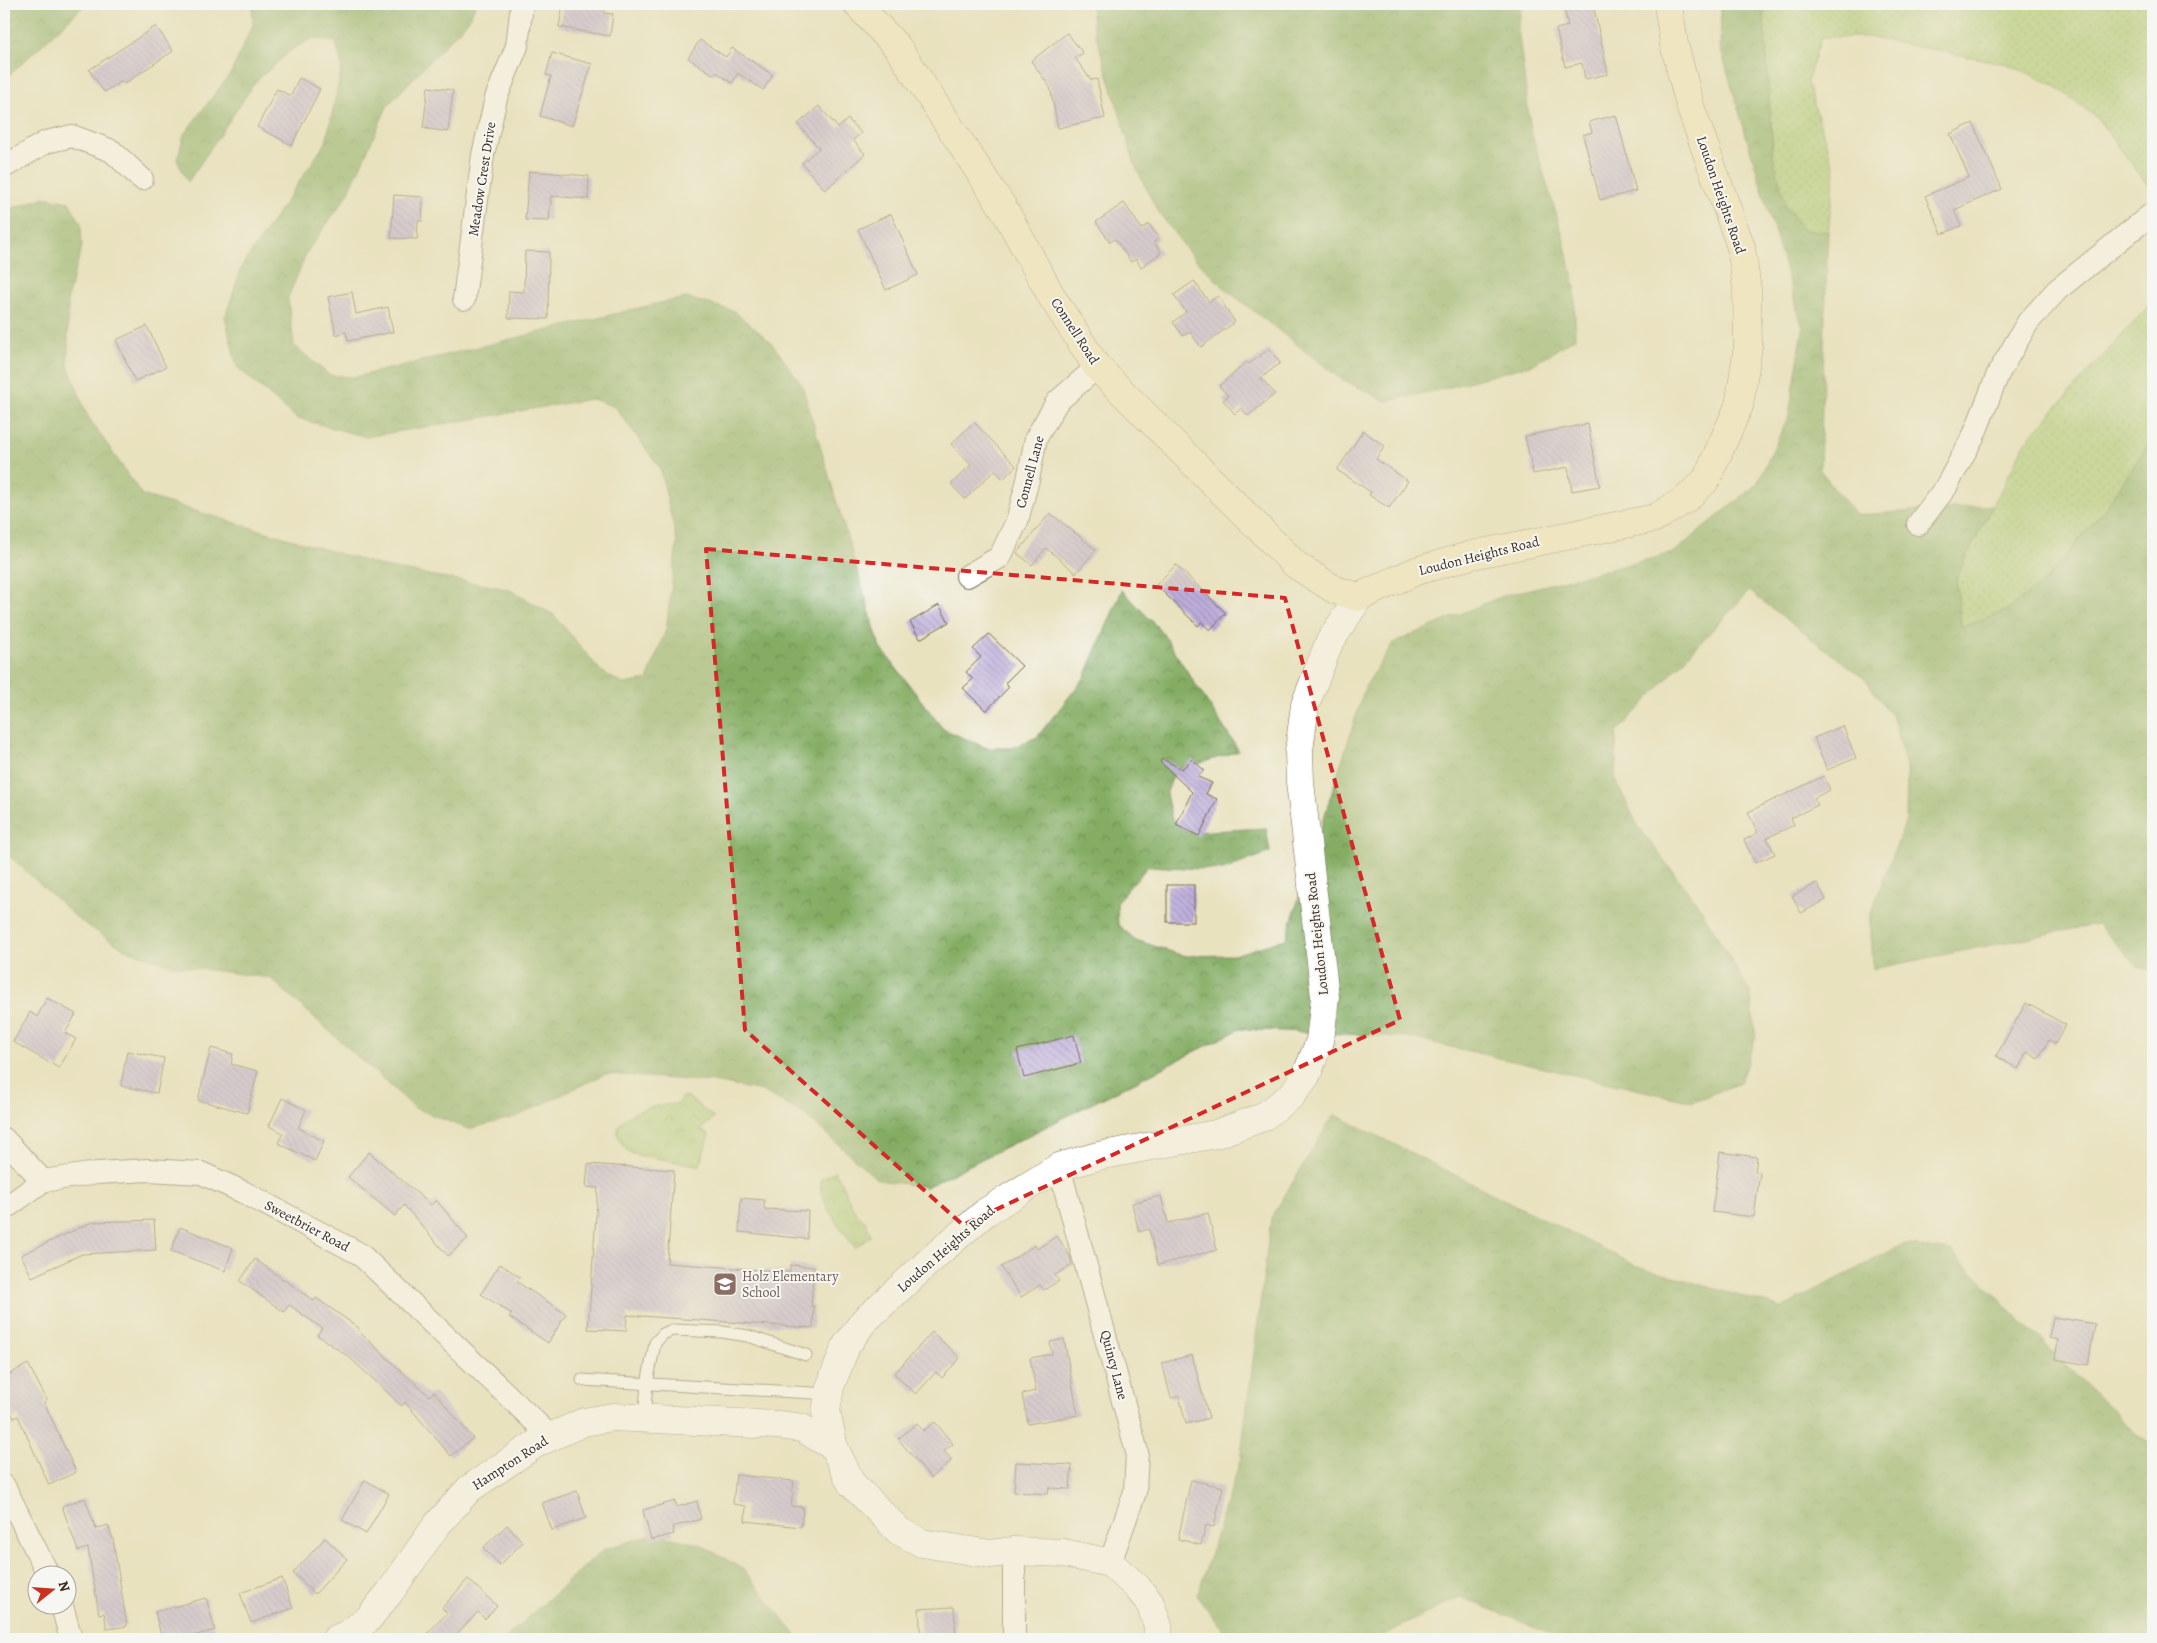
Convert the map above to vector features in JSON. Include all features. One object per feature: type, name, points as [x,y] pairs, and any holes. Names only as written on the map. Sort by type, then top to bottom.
[{"type":"main road","name":"Connell Road","points":[[857,4],[898,48],[1004,209],[1052,297],[1097,367],[1296,564],[1335,590],[1359,597]]},
{"type":"main road","name":"Loudon Heights Road","points":[[1359,597],[1416,570],[1472,555],[1654,518],[1686,499],[1706,480],[1739,406],[1748,346],[1747,289],[1741,247],[1691,108],[1674,44],[1668,4]]},
{"type":"street","name":"Meadow Crest Drive","points":[[464,299],[483,155],[496,98],[517,46],[522,4]]},
{"type":"street","points":[[4,167],[46,142],[72,136],[112,151],[142,178]]},
{"type":"street","points":[[1918,524],[1946,487],[1956,470],[1974,435],[1998,374],[2028,322],[2057,290],[2153,213]]},
{"type":"street","name":"Connell Lane","points":[[967,576],[1000,557],[1017,521],[1028,480],[1036,438],[1057,402],[1097,367]]},
{"type":"street","name":"Loudon Heights Road","points":[[1158,1639],[1158,1626],[1150,1603],[1137,1587],[1110,1563],[1064,1553],[1014,1551],[990,1554],[922,1543],[899,1531],[851,1483],[834,1447],[826,1412],[829,1394],[846,1346],[863,1322],[936,1254],[986,1212],[1060,1167],[1098,1156],[1216,1134],[1263,1117],[1291,1096],[1306,1076],[1320,1041],[1324,997],[1301,791],[1299,752],[1305,705],[1315,679],[1329,643],[1359,597]]},
{"type":"street","points":[[4,1139],[43,1182]]},
{"type":"street","name":"Quincy Lane","points":[[1060,1167],[1137,1452],[1135,1492],[1110,1563]]},
{"type":"street","name":"Sweetbrier Road","points":[[4,1209],[43,1182],[97,1173],[148,1170],[201,1174],[243,1192],[360,1254],[551,1437]]},
{"type":"street","name":"Hampton Road","points":[[336,1639],[348,1634],[368,1619],[390,1592],[436,1526],[469,1489],[537,1443],[584,1422],[614,1417],[778,1425],[802,1428],[834,1447]]},
{"type":"street","points":[[4,1486],[44,1566]]},
{"type":"street","points":[[1014,1551],[1014,1639]]},
{"type":"street","points":[[65,1616],[71,1639]]},
{"type":"lane","points":[[644,1419],[647,1384],[655,1343],[663,1334],[672,1330],[722,1332],[748,1336],[806,1355]]},
{"type":"lane","points":[[582,1380],[829,1394]]},
{"type":"highlighted area","points":[[706,549],[1285,598],[1400,1020],[963,1225],[745,1030]]},
{"type":"green space","points":[[4,4],[86,4],[4,80]]},
{"type":"green space","points":[[252,4],[476,4],[468,21],[388,105],[348,194],[307,252],[288,298],[294,345],[329,375],[355,377],[659,303],[687,298],[734,311],[771,342],[802,385],[880,647],[943,729],[987,748],[1012,748],[1037,737],[1085,677],[1122,590],[1161,631],[1239,751],[1175,771],[1166,794],[1172,820],[1193,832],[1266,828],[1270,852],[1223,870],[1148,866],[1117,901],[1118,925],[1136,940],[1184,956],[1234,955],[1286,939],[1365,687],[1393,643],[1502,596],[1673,553],[1757,484],[1789,415],[1803,329],[1720,47],[1721,4],[1763,4],[1773,156],[1786,206],[1803,230],[1828,232],[1820,470],[1856,515],[1993,505],[1956,577],[1961,627],[2007,610],[2044,582],[2107,506],[2153,437],[2153,970],[2137,966],[2097,924],[1873,969],[1870,915],[1906,820],[1907,771],[1894,720],[1866,680],[1749,591],[1617,732],[1615,779],[1638,826],[1700,907],[1750,992],[1756,1037],[1740,1083],[1692,1102],[1407,1037],[1240,1029],[926,1187],[878,1180],[804,1114],[762,1091],[713,1082],[605,1074],[516,1117],[468,1129],[415,1108],[270,978],[172,965],[124,949],[79,920],[4,851],[4,211],[45,197],[69,202],[81,223],[82,247],[68,295],[68,365],[87,415],[142,495],[385,567],[508,589],[554,615],[601,671],[623,684],[647,680],[666,629],[677,543],[660,468],[615,407],[592,399],[366,437],[296,418],[237,367],[225,317],[242,266],[326,142],[342,66],[336,42],[313,38],[293,49],[256,81],[188,182],[177,160],[184,134],[231,73],[253,24]]},
{"type":"green space","points":[[1091,4],[1522,4],[1518,27],[1531,131],[1562,233],[1575,286],[1575,338],[1534,364],[1439,390],[1386,401],[1341,379],[1224,288],[1190,254],[1157,210],[1136,168],[1093,26]]},
{"type":"green space","points":[[1763,4],[2153,4],[2153,192],[2097,118],[2054,85],[2007,64],[1867,37],[1821,37],[1807,82],[1835,171],[1828,232],[1803,230],[1786,207],[1773,156]]},
{"type":"green space","points":[[2153,301],[2153,437],[2107,506],[2044,582],[2007,610],[1961,627],[1956,577],[2026,441]]},
{"type":"green space","points":[[687,1096],[714,1118],[700,1130],[709,1134],[700,1166],[636,1155],[624,1147],[619,1139],[618,1130],[621,1122],[628,1116],[649,1108],[677,1104],[682,1097]]},
{"type":"green space","points":[[1334,1114],[1637,1266],[1782,1308],[1903,1244],[1951,1251],[2134,1432],[2153,1445],[2153,1639],[1563,1639],[1460,1597],[1376,1639],[1230,1639],[1197,1596],[1240,1461],[1271,1218]]},
{"type":"green space","points":[[835,1171],[852,1206],[866,1222],[871,1236],[855,1248],[838,1225],[823,1196],[821,1179]]},
{"type":"green space","points":[[654,1534],[700,1544],[743,1569],[799,1639],[504,1639],[604,1549]]},
{"type":"building","points":[[563,4],[606,4],[604,13],[613,14],[610,36],[559,27]]},
{"type":"building","points":[[1563,4],[1593,4],[1608,74],[1585,79],[1582,63],[1565,67],[1556,29],[1568,26]]},
{"type":"building","points":[[156,26],[173,51],[124,84],[122,81],[104,92],[89,70]]},
{"type":"building","points":[[1067,33],[1083,53],[1075,58],[1091,80],[1097,79],[1105,118],[1058,128],[1050,87],[1031,61]]},
{"type":"building","points":[[700,40],[726,57],[732,48],[773,75],[763,90],[738,73],[732,83],[716,72],[714,75],[688,58]]},
{"type":"building","points":[[552,53],[592,64],[572,126],[540,116],[551,76],[546,75]]},
{"type":"building","points":[[299,78],[320,89],[292,145],[257,127],[277,89],[291,96]]},
{"type":"building","points":[[428,87],[453,90],[448,132],[423,128]]},
{"type":"building","points":[[819,106],[838,128],[848,119],[861,133],[853,140],[865,154],[825,190],[802,163],[819,148],[798,124]]},
{"type":"building","points":[[1616,115],[1636,191],[1600,200],[1583,135],[1592,132],[1589,122]]},
{"type":"building","points":[[1973,123],[2002,189],[1954,210],[1961,226],[1942,234],[1925,196],[1969,177],[1950,134]]},
{"type":"building","points":[[529,171],[589,176],[588,199],[551,196],[549,221],[525,220]]},
{"type":"building","points":[[394,195],[423,197],[422,221],[418,221],[417,239],[391,238]]},
{"type":"building","points":[[1124,203],[1142,229],[1149,224],[1159,238],[1154,242],[1161,253],[1141,267],[1136,259],[1131,262],[1115,239],[1110,242],[1096,222]]},
{"type":"building","points":[[891,214],[918,275],[886,290],[858,229]]},
{"type":"building","points":[[525,251],[549,252],[548,319],[508,318],[509,291],[524,292]]},
{"type":"building","points":[[1194,281],[1209,302],[1218,296],[1235,322],[1201,347],[1190,332],[1183,336],[1173,322],[1186,312],[1174,295]]},
{"type":"building","points":[[352,292],[356,314],[388,307],[393,332],[348,341],[346,332],[336,335],[328,297]]},
{"type":"building","points":[[147,326],[166,367],[135,381],[116,340]]},
{"type":"building","points":[[1269,349],[1280,363],[1261,378],[1275,394],[1248,416],[1241,408],[1235,414],[1223,400],[1228,396],[1219,386],[1247,362],[1249,364]]},
{"type":"building","points":[[974,422],[1016,466],[1003,479],[995,470],[965,499],[951,484],[971,465],[951,444]]},
{"type":"building","points":[[1588,424],[1600,486],[1572,491],[1568,467],[1533,474],[1525,436]]},
{"type":"building","points":[[1363,431],[1385,446],[1376,459],[1408,481],[1389,508],[1369,495],[1371,492],[1337,470]]},
{"type":"building","points":[[1050,513],[1096,550],[1076,573],[1046,548],[1032,565],[1017,553]]},
{"type":"building","points":[[1176,565],[1226,613],[1210,630],[1201,622],[1198,626],[1156,585]]},
{"type":"building","points":[[939,605],[949,622],[920,639],[910,622]]},
{"type":"building","points":[[989,634],[1022,666],[1005,683],[1009,687],[986,711],[963,688],[973,679],[966,672],[981,657],[973,649]]},
{"type":"building","points":[[1843,726],[1856,758],[1827,770],[1814,738]]},
{"type":"building","points":[[1162,759],[1182,769],[1192,759],[1204,770],[1198,777],[1212,783],[1206,794],[1217,799],[1199,836],[1176,825],[1192,792],[1160,762]]},
{"type":"building","points":[[1824,776],[1830,790],[1814,798],[1818,805],[1791,818],[1794,825],[1767,838],[1775,854],[1755,863],[1744,840],[1758,833],[1748,812]]},
{"type":"building","points":[[1817,883],[1826,900],[1801,913],[1792,896]]},
{"type":"building","points":[[1167,885],[1194,885],[1194,922],[1167,922]]},
{"type":"building","points":[[47,998],[76,1014],[65,1033],[76,1039],[59,1068],[13,1042],[30,1012],[37,1017]]},
{"type":"building","points":[[2026,1003],[2066,1025],[2055,1044],[2049,1040],[2038,1059],[2027,1052],[2018,1069],[1996,1056]]},
{"type":"building","points":[[1074,1035],[1081,1063],[1024,1078],[1017,1050]]},
{"type":"building","points":[[211,1048],[233,1054],[231,1064],[258,1071],[247,1113],[198,1100]]},
{"type":"building","points":[[127,1051],[164,1058],[157,1093],[121,1086]]},
{"type":"building","points":[[282,1098],[306,1110],[298,1128],[324,1141],[315,1161],[278,1143],[283,1133],[269,1126]]},
{"type":"building","points":[[369,1152],[431,1205],[436,1200],[468,1238],[448,1256],[404,1205],[395,1216],[348,1177]]},
{"type":"building","points":[[1720,1152],[1757,1157],[1755,1172],[1760,1173],[1754,1217],[1712,1212]]},
{"type":"building","points":[[588,1164],[674,1170],[667,1263],[790,1272],[790,1265],[814,1267],[811,1306],[814,1306],[813,1328],[627,1315],[626,1331],[588,1329],[598,1188],[586,1187]]},
{"type":"building","points":[[1161,1196],[1168,1223],[1208,1213],[1217,1250],[1158,1265],[1149,1229],[1139,1232],[1132,1203]]},
{"type":"building","points":[[741,1198],[764,1200],[764,1209],[808,1211],[807,1239],[739,1232]]},
{"type":"building","points":[[154,1220],[156,1250],[82,1254],[32,1277],[21,1255],[92,1222]]},
{"type":"building","points":[[180,1227],[233,1248],[225,1271],[171,1251]]},
{"type":"building","points":[[1057,1236],[1070,1256],[1072,1265],[1055,1275],[1059,1281],[1044,1290],[1040,1285],[1021,1297],[1001,1267],[1035,1245],[1037,1249]]},
{"type":"building","points":[[255,1259],[314,1301],[316,1298],[359,1328],[357,1330],[429,1396],[434,1392],[473,1438],[451,1456],[405,1402],[402,1406],[349,1357],[317,1335],[322,1328],[289,1305],[284,1312],[240,1281]]},
{"type":"building","points":[[500,1264],[520,1277],[517,1282],[566,1314],[548,1343],[509,1317],[512,1314],[481,1294]]},
{"type":"building","points":[[2053,1317],[2095,1324],[2088,1365],[2055,1359],[2058,1340],[2049,1338]]},
{"type":"building","points":[[932,1332],[960,1358],[942,1378],[936,1372],[916,1394],[894,1374]]},
{"type":"building","points":[[1064,1339],[1078,1415],[1028,1424],[1022,1394],[1036,1391],[1030,1358],[1052,1354],[1050,1342]]},
{"type":"building","points":[[1192,1355],[1209,1418],[1186,1424],[1179,1396],[1171,1398],[1162,1363]]},
{"type":"building","points":[[28,1364],[47,1400],[44,1402],[76,1472],[49,1485],[18,1416],[14,1418],[4,1399],[4,1377]]},
{"type":"building","points":[[935,1422],[953,1444],[944,1451],[952,1460],[931,1478],[898,1439],[917,1423],[923,1431]]},
{"type":"building","points":[[1016,1462],[1072,1465],[1070,1489],[1049,1488],[1048,1494],[1014,1492]]},
{"type":"building","points":[[736,1475],[794,1481],[791,1506],[803,1507],[801,1527],[745,1521],[746,1506],[733,1504]]},
{"type":"building","points":[[365,1480],[389,1494],[366,1534],[342,1520]]},
{"type":"building","points":[[1191,1480],[1223,1487],[1214,1527],[1206,1525],[1201,1545],[1178,1539]]},
{"type":"building","points":[[577,1491],[586,1518],[552,1530],[542,1503]]},
{"type":"building","points":[[85,1498],[96,1529],[108,1525],[113,1539],[127,1626],[107,1629],[104,1613],[99,1614],[88,1548],[78,1551],[62,1506]]},
{"type":"building","points":[[675,1501],[677,1507],[697,1501],[701,1519],[672,1527],[674,1534],[651,1540],[643,1510]]},
{"type":"building","points":[[507,1525],[523,1542],[500,1565],[483,1548]]},
{"type":"building","points":[[325,1538],[347,1559],[315,1594],[293,1573]]},
{"type":"building","points":[[282,1578],[293,1608],[251,1623],[240,1593]]},
{"type":"building","points":[[468,1579],[497,1606],[485,1619],[478,1612],[452,1639],[422,1639],[447,1613],[442,1608]]},
{"type":"building","points":[[206,1598],[215,1630],[182,1639],[162,1639],[155,1612]]},
{"type":"building","points":[[954,1607],[956,1639],[921,1639],[919,1609]]},
{"type":"place","name":"Holz Elementary School","points":[[725,1284]]}]
